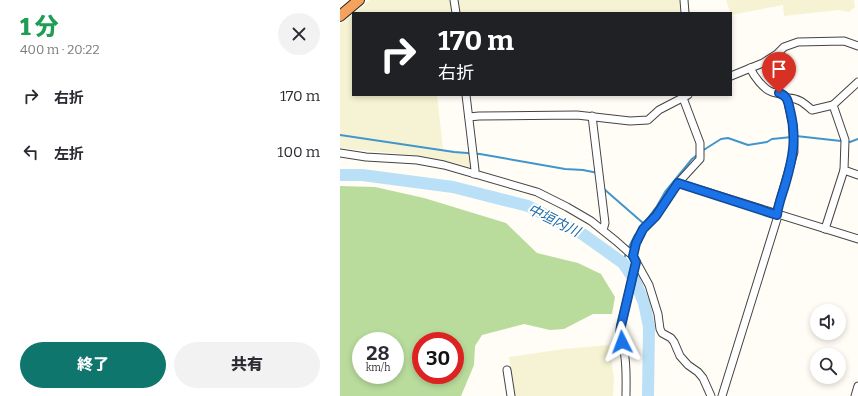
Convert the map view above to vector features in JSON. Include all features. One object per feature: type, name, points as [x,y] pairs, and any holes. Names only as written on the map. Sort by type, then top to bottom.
[{"type":"highway","points":[[340,16],[359,0]]},
{"type":"street","points":[[454,0],[456,12]]},
{"type":"street","points":[[684,0],[685,12]]},
{"type":"street","points":[[732,76],[768,60],[784,47],[798,42],[844,41],[858,46]]},
{"type":"street","points":[[722,396],[777,215],[794,152],[794,125],[787,98],[784,95],[771,92],[765,88],[750,68]]},
{"type":"street","points":[[787,98],[792,97],[799,100],[812,110],[833,105],[858,82]]},
{"type":"street","points":[[466,96],[475,170],[474,174]]},
{"type":"street","points":[[469,117],[544,114],[592,116],[630,121],[648,120],[658,110],[686,96],[700,143],[700,159],[678,183],[656,216],[643,229],[636,243],[620,333],[624,351],[626,396]]},
{"type":"street","points":[[825,229],[844,170],[846,142],[833,105]]},
{"type":"street","points":[[592,116],[605,223],[603,230]]},
{"type":"street","points":[[340,153],[426,161],[444,165],[518,186],[550,198],[591,221],[603,230],[634,261],[649,285],[662,333],[671,338],[680,356],[703,378],[711,396]]},
{"type":"street","points":[[844,170],[858,175]]},
{"type":"street","points":[[678,183],[858,239]]},
{"type":"street","points":[[506,370],[511,396]]},
{"type":"street","points":[[855,396],[858,386]]},
{"type":"shaded area","points":[[370,0],[680,0],[681,12],[355,12]]},
{"type":"shaded area","points":[[726,0],[854,0],[855,7],[849,12],[839,10],[784,16],[783,5],[732,15],[732,12],[730,12]]},
{"type":"shaded area","points":[[352,15],[352,96],[437,96],[443,149],[470,153],[472,169],[412,155],[340,148],[340,24]]},
{"type":"shaded area","points":[[609,345],[614,379],[613,396],[515,396],[509,357],[564,349]]},
{"type":"green space","points":[[340,186],[375,187],[424,198],[506,223],[537,253],[578,263],[601,274],[615,297],[612,314],[593,314],[564,329],[550,330],[524,324],[482,335],[475,346],[474,365],[461,396],[340,396]]},
{"type":"waterway","points":[[340,135],[454,152],[480,154],[565,169],[598,173]]},
{"type":"waterway","points":[[796,136],[850,142],[858,139]]},
{"type":"waterway","points":[[702,151],[721,139],[728,138],[748,145],[767,142],[772,139],[792,137]]},
{"type":"waterway","points":[[628,249],[635,235],[657,206],[665,192],[697,155]]},
{"type":"waterway","name":"中垣内川","points":[[340,175],[362,175],[453,187],[528,206],[581,233],[623,263],[634,279],[644,303],[649,327],[648,396]]},
{"type":"waterway","points":[[604,189],[643,223]]},
{"type":"waterway","points":[[623,263],[626,253]]},
{"type":"route","points":[[622,342],[620,333],[634,265],[636,262],[633,256],[636,243],[643,229],[656,216],[678,183],[680,185],[777,215],[794,152],[794,125],[787,98],[779,93]]}]
